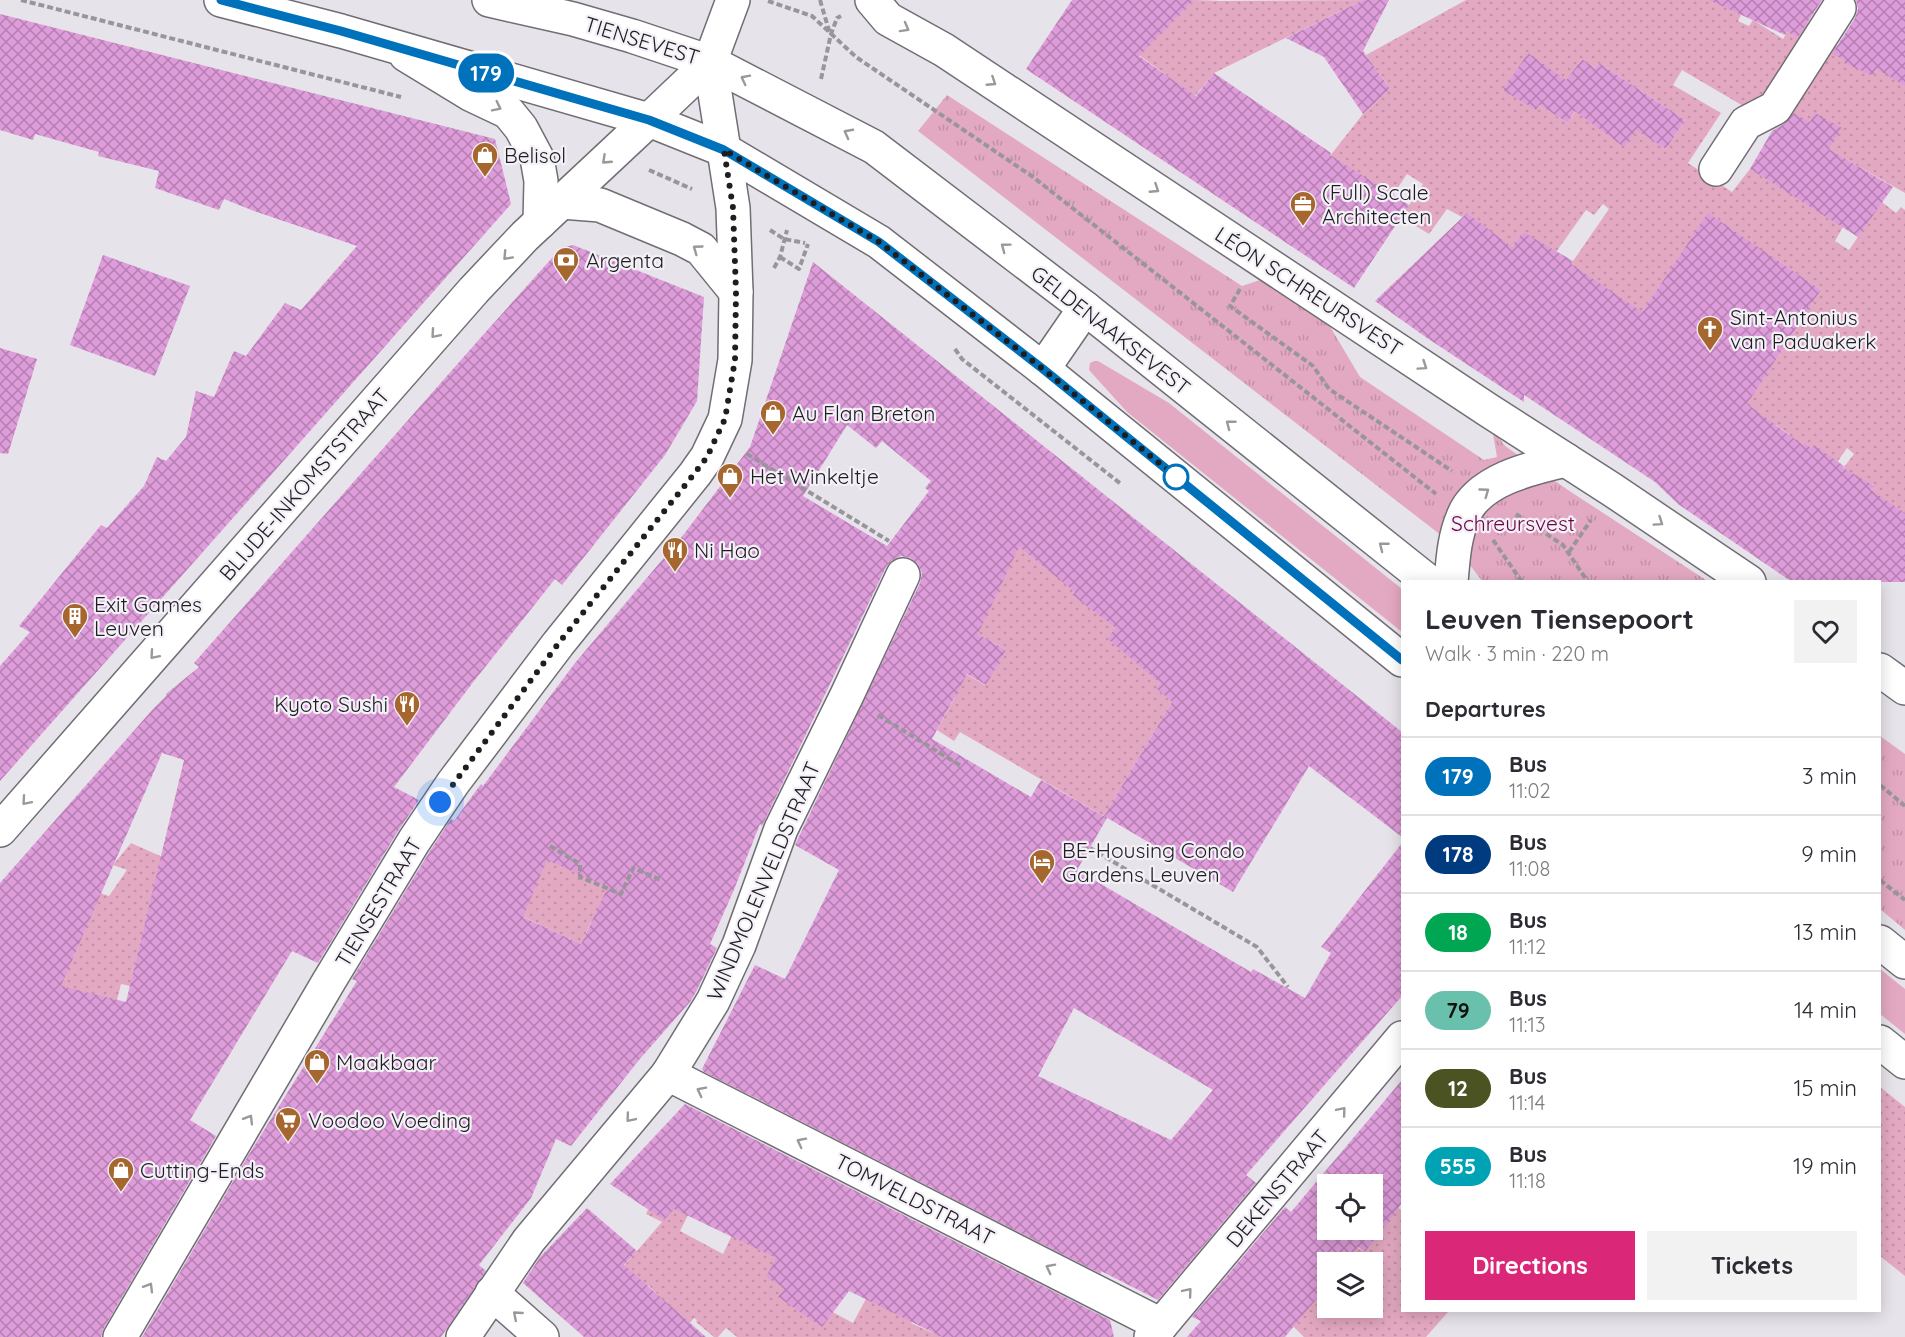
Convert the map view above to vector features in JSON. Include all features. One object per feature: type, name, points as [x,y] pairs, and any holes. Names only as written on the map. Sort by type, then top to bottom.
[{"type":"street","points":[[221,0],[392,46],[649,120],[724,150],[879,242],[1043,369],[1401,659]]},
{"type":"street","name":"TIENSEVEST","points":[[489,0],[570,10],[632,36],[710,62],[779,97]]},
{"type":"street","points":[[710,62],[734,0]]},
{"type":"street","name":"LÉON SCHREURSVEST","points":[[872,0],[888,19],[944,50],[1746,580]]},
{"type":"street","points":[[1716,169],[1746,123],[1775,108],[1839,8]]},
{"type":"street","points":[[392,46],[470,94],[508,112],[521,128],[537,158],[541,181],[551,212],[600,205],[682,239],[701,249],[736,292]]},
{"type":"street","name":"BLIJDE-INKOMSTSTRAAT","points":[[0,830],[474,291],[551,212],[710,62]]},
{"type":"street","name":"TIENSESTRAAT","points":[[120,1337],[330,981],[421,832],[465,767],[558,644],[707,457],[725,419],[735,360],[736,292],[733,208],[710,62]]},
{"type":"street","name":"GELDENAAKSEVEST","points":[[779,97],[874,147],[1085,308],[1426,580]]},
{"type":"street","points":[[1043,369],[1085,308]]},
{"type":"street","points":[[1451,580],[1459,528],[1463,515],[1472,502],[1483,491],[1506,478],[1530,468],[1566,460]]},
{"type":"street","name":"WINDMOLENVELDSTRAAT","points":[[463,1337],[529,1240],[553,1209],[668,1074],[713,1001],[735,954],[781,829],[903,575]]},
{"type":"street","points":[[1881,671],[1905,688]]},
{"type":"street","points":[[1881,943],[1905,962]]},
{"type":"street","name":"DEKENSTRAAT","points":[[1156,1331],[1401,1039]]},
{"type":"street","points":[[1881,1043],[1905,1062]]},
{"type":"street","name":"TOMVELDSTRAAT","points":[[668,1074],[1156,1331]]},
{"type":"street","points":[[492,1293],[542,1337]]},
{"type":"path","points":[[21,0],[408,99]]},
{"type":"path","points":[[765,0],[812,16],[856,57],[1033,177],[1436,494]]},
{"type":"path","points":[[820,0],[831,34]]},
{"type":"path","points":[[614,154],[733,208],[784,239]]},
{"type":"path","points":[[780,257],[799,269],[808,244]]},
{"type":"path","points":[[1243,286],[1230,306],[1313,366],[1329,389],[1454,472]]},
{"type":"path","points":[[717,436],[900,547],[891,566],[903,575]]},
{"type":"path","points":[[1515,513],[1563,545],[1587,580]]},
{"type":"path","points":[[1569,552],[1594,514]]},
{"type":"path","points":[[1486,535],[1496,543],[1521,580]]},
{"type":"path","points":[[847,695],[960,766]]},
{"type":"path","points":[[1881,786],[1905,806]]},
{"type":"path","points":[[550,846],[580,864],[580,877],[621,894],[633,868],[661,880]]},
{"type":"path","points":[[1090,848],[1257,947],[1288,987]]},
{"type":"path","points":[[1881,881],[1905,900]]},
{"type":"green space","points":[[1194,0],[1363,0],[1214,73],[1195,96],[1139,55]]},
{"type":"green space","points":[[1466,0],[1737,0],[1746,5],[1738,21],[1749,26],[1753,20],[1783,39],[1787,32],[1794,35],[1802,20],[1817,28],[1772,99],[1745,107],[1682,70],[1673,85],[1721,113],[1688,163],[1732,192],[1750,169],[1843,227],[1835,241],[1849,250],[1882,202],[1896,213],[1901,207],[1905,210],[1905,513],[1871,491],[1874,485],[1841,471],[1854,454],[1847,448],[1822,484],[1811,448],[1804,444],[1796,457],[1781,446],[1790,435],[1776,425],[1768,437],[1735,413],[1771,367],[1821,290],[1708,214],[1623,340],[1542,306],[1609,209],[1603,204],[1594,215],[1586,210],[1531,287],[1523,232],[1498,266],[1482,225],[1467,213],[1462,217],[1447,209],[1429,234],[1401,217],[1423,184],[1407,174],[1391,198],[1326,161],[1363,114],[1390,89],[1366,55]],"holes":[[[1582,59],[1595,68],[1599,63],[1685,120],[1666,149],[1585,96],[1568,123],[1539,105],[1566,80]]]},
{"type":"green space","points":[[1828,42],[1853,54],[1873,76],[1886,54],[1905,74],[1905,193],[1778,120]]},
{"type":"green space","name":"Schreursvest","points":[[947,95],[1242,286],[1281,273],[1309,291],[1360,377],[1484,460],[1497,457],[1492,428],[1505,446],[1706,580],[1481,580],[1455,546],[918,131]]},
{"type":"green space","points":[[1098,361],[1169,403],[1401,588],[1401,631],[1127,412],[1089,370],[1090,363]]},
{"type":"green space","points":[[1014,543],[1039,563],[1088,577],[1072,595],[1172,668],[1156,688],[1172,702],[1104,816],[960,732],[954,741],[937,730],[954,699],[959,670],[985,685],[1006,650],[978,634]]},
{"type":"green space","points":[[1881,737],[1905,754],[1905,930],[1881,910]]},
{"type":"green space","points":[[555,840],[618,855],[618,934],[591,922],[581,944],[511,911],[529,902]]},
{"type":"green space","points":[[131,843],[167,859],[147,915],[130,986],[121,984],[117,1000],[18,984],[74,956],[78,947],[82,887],[109,896],[127,870],[113,865]]},
{"type":"green space","points":[[1881,970],[1905,989],[1905,1034],[1881,1015]]},
{"type":"green space","points":[[1881,1088],[1905,1107],[1905,1276],[1881,1257]]},
{"type":"green space","points":[[670,1162],[688,1215],[680,1231],[723,1254],[735,1229],[807,1250],[788,1288],[853,1323],[873,1286],[917,1310],[911,1323],[933,1333],[936,1329],[946,1337],[737,1337],[726,1328],[718,1337],[714,1337],[694,1318],[686,1328],[665,1311],[669,1305],[649,1286],[617,1274],[662,1222],[646,1214]]},
{"type":"green space","points":[[1394,1204],[1401,1210],[1401,1312],[1448,1312],[1426,1337],[1304,1337],[1293,1326],[1317,1295],[1317,1318],[1383,1318],[1383,1252],[1365,1252],[1373,1241],[1383,1240],[1383,1219]]},
{"type":"green space","points":[[1351,1244],[1365,1252],[1348,1252]]},
{"type":"building","points":[[1072,0],[1194,0],[1139,56],[1196,96],[1214,73],[1331,153],[1330,155],[1409,205],[1354,288],[1026,69]]},
{"type":"building","points":[[1363,0],[1389,0],[1363,51],[1390,89],[1363,114],[1324,57],[1286,38]]},
{"type":"building","points":[[1709,0],[1822,0],[1798,37],[1787,32],[1785,35]]},
{"type":"building","points":[[1856,0],[1905,0],[1905,86],[1877,69],[1873,76],[1844,63],[1845,60],[1832,54],[1855,18],[1858,9]]},
{"type":"building","points":[[0,14],[495,139],[511,204],[0,781],[0,666],[30,632],[19,626],[101,525],[107,528],[144,486],[157,457],[166,461],[186,437],[196,391],[214,397],[234,351],[246,356],[285,303],[301,310],[357,246],[224,199],[219,210],[155,188],[159,171],[98,156],[99,152],[35,134],[33,140],[0,130]]},
{"type":"building","points":[[1528,53],[1566,80],[1582,59],[1595,68],[1599,63],[1685,120],[1666,149],[1636,130],[1624,147],[1575,111],[1568,123],[1539,105],[1536,110],[1503,90]]},
{"type":"building","points":[[1794,113],[1810,122],[1815,113],[1842,128],[1829,149],[1893,187],[1858,237],[1750,169],[1772,131],[1784,124]]},
{"type":"building","points":[[1467,213],[1512,247],[1523,232],[1573,261],[1571,264],[1642,312],[1708,213],[1821,290],[1747,404],[1803,445],[1804,443],[1811,448],[1814,445],[1844,466],[1843,468],[1875,486],[1871,490],[1905,513],[1905,582],[1789,580],[1678,504],[1655,482],[1524,395],[1524,402],[1375,301]]},
{"type":"building","points":[[573,245],[704,297],[697,401],[665,455],[562,585],[555,579],[394,787],[419,800],[318,963],[292,951],[190,1120],[216,1136],[104,1328],[101,1337],[0,1337],[0,883],[166,694],[199,667],[194,663],[561,248]],"holes":[[[162,753],[184,760],[126,1002],[61,986]]]},
{"type":"building","points":[[103,255],[190,286],[155,376],[70,345]]},
{"type":"building","points":[[813,262],[1401,731],[1401,836],[1309,766],[1233,892],[1104,816],[1172,702],[1156,688],[1160,683],[1108,639],[1116,628],[1072,595],[1075,592],[1019,547],[978,634],[1006,650],[986,685],[967,674],[932,739],[1031,797],[1041,780],[1107,818],[1077,870],[1251,972],[1253,969],[1305,998],[1331,953],[1321,947],[1401,844],[1401,997],[1246,1175],[1256,1183],[1158,1300],[1101,1271],[1101,1274],[704,1072],[702,1069],[755,965],[785,979],[839,870],[795,845],[920,583],[922,573],[918,564],[910,558],[901,556],[892,560],[886,567],[762,826],[760,824],[710,944],[717,948],[696,992],[571,1146],[556,1139],[531,1198],[479,1265],[486,1271],[441,1337],[142,1337],[248,1156],[357,981],[352,979],[451,819],[454,821],[481,784],[483,786],[575,663],[684,534],[750,447]],"holes":[[[847,425],[876,448],[882,441],[931,481],[925,488],[929,491],[887,546],[803,496]],[[547,860],[608,887],[581,944],[523,917]],[[1074,1008],[1213,1090],[1171,1140],[1038,1076]]]},
{"type":"building","points":[[0,348],[37,359],[8,454],[0,453]]},
{"type":"building","points":[[1401,1081],[1401,1204],[1383,1228],[1383,1174],[1323,1174]]},
{"type":"building","points":[[685,1104],[1110,1320],[1114,1337],[942,1337],[849,1291],[822,1327],[778,1297],[784,1288],[766,1277],[776,1258],[674,1209],[664,1220],[610,1184]]},
{"type":"building","points":[[1317,1181],[1317,1240],[1374,1240],[1365,1252],[1358,1247],[1354,1252],[1317,1252],[1317,1298],[1285,1337],[1187,1337],[1201,1321],[1192,1317],[1285,1207],[1291,1212]]},
{"type":"building","points":[[587,1208],[637,1251],[624,1265],[706,1337],[584,1337],[523,1283],[540,1257]]},
{"type":"bus line","name":"179","points":[[221,0],[341,31],[649,120],[724,150],[879,242],[1043,369],[1401,659]]},
{"type":"place","name":"Belisol","points":[[485,178]]},
{"type":"place","name":"(Full) Scale Architecten","points":[[1303,227]]},
{"type":"place","name":"Argenta","points":[[566,283]]},
{"type":"place","name":"Sint-Antonius van Paduakerk","points":[[1710,352]]},
{"type":"place","name":"Au Flan Breton","points":[[773,436]]},
{"type":"place","name":"Het Winkeltje","points":[[730,499]]},
{"type":"place","name":"Ni Hao","points":[[675,573]]},
{"type":"place","name":"Exit Games Leuven","points":[[75,639]]},
{"type":"place","name":"Kyoto Sushi","points":[[407,727]]},
{"type":"place","name":"BE-Housing Condo Gardens Leuven","points":[[1042,885]]},
{"type":"place","name":"Maakbaar","points":[[317,1085]]},
{"type":"place","name":"Voodoo Voeding","points":[[288,1143]]},
{"type":"place","name":"Cutting-Ends","points":[[121,1193]]},
{"type":"route","points":[[440,802],[558,644],[707,457],[725,419],[735,360],[736,292],[733,208],[724,150],[879,242],[1043,369],[1179,479],[1176,477]]}]
